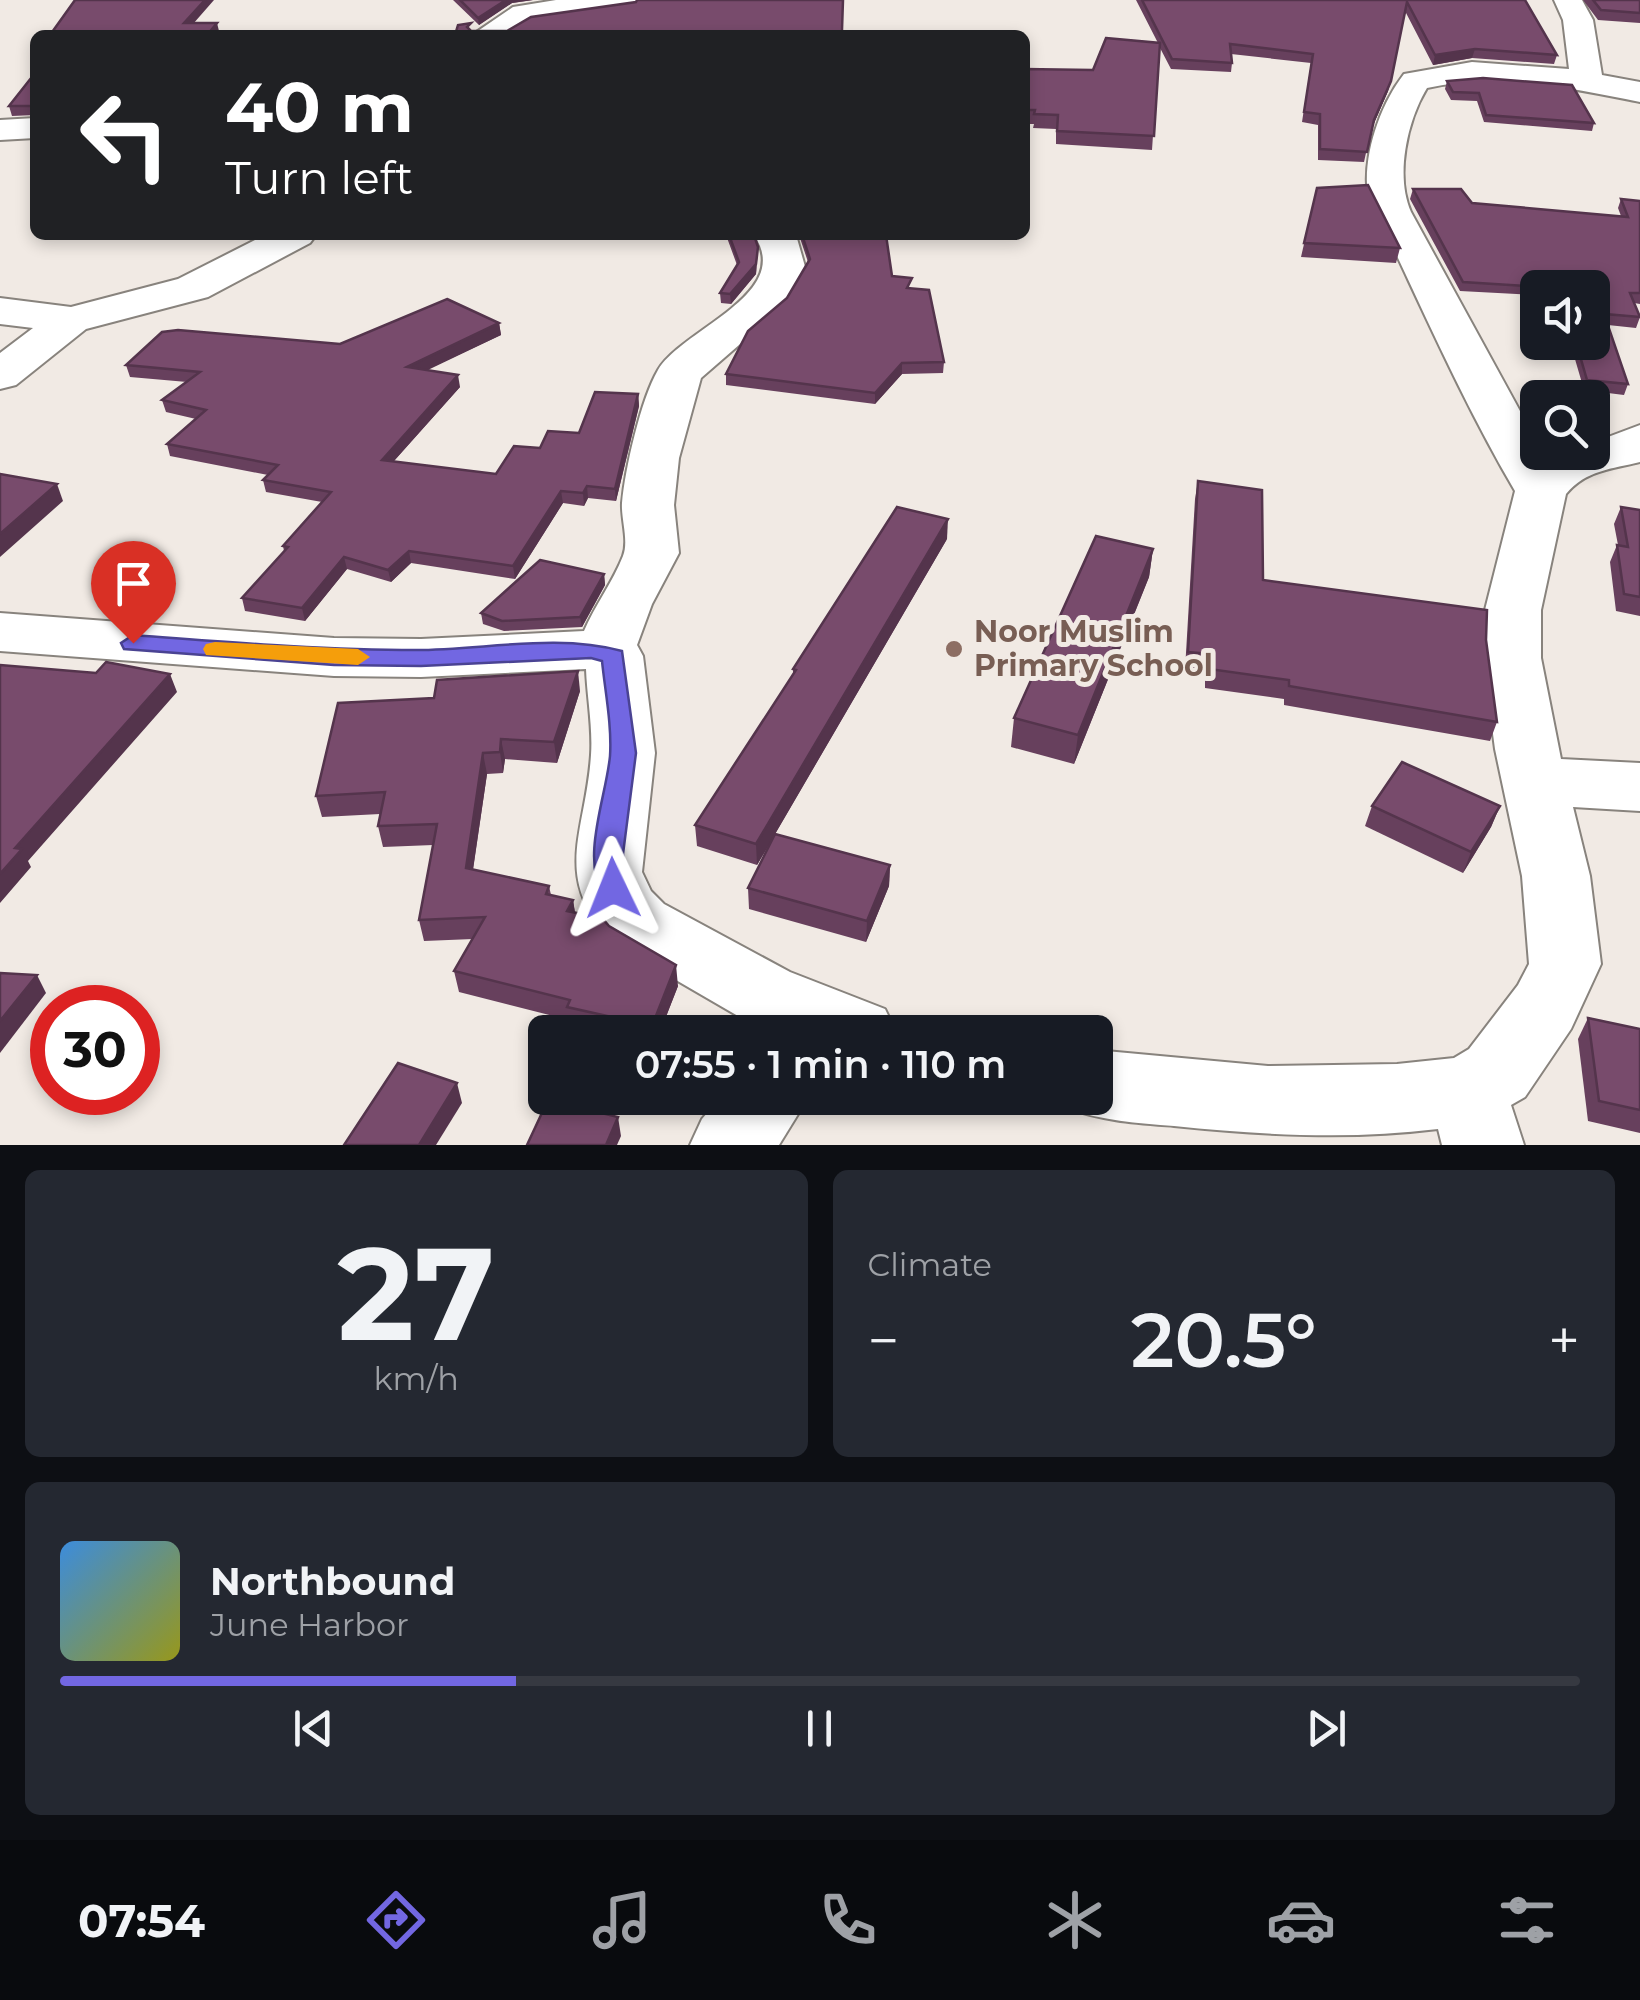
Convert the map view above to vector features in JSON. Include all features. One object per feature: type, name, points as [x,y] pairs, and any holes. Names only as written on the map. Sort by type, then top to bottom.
[{"type":"street","points":[[494,30],[542,4],[625,0]]},
{"type":"street","points":[[1568,0],[1578,20],[1587,81]]},
{"type":"street","points":[[542,4],[586,30]]},
{"type":"street","points":[[1541,491],[1516,452],[1413,246],[1390,211],[1385,193],[1388,164],[1406,90],[1416,81],[1494,70],[1550,74],[1640,92]]},
{"type":"street","points":[[0,130],[30,128]]},
{"type":"street","points":[[0,311],[72,320],[194,288],[286,240]]},
{"type":"street","points":[[605,652],[624,604],[652,552],[648,505],[654,458],[679,372],[769,298],[785,270],[780,240]]},
{"type":"street","points":[[0,375],[72,320]]},
{"type":"street","points":[[1113,1086],[1268,1101],[1398,1100],[1475,1118],[1496,1073],[1544,1007],[1565,964],[1556,876],[1512,658],[1511,632],[1525,551],[1541,491],[1568,465],[1624,451],[1640,440]]},
{"type":"street","points":[[0,632],[334,657],[605,652],[616,661],[622,720],[623,753],[609,854],[613,888],[623,908],[640,924],[770,1013]]},
{"type":"street","points":[[1534,781],[1640,787]]},
{"type":"street","points":[[731,1145],[755,1115]]},
{"type":"building","points":[[75,0],[205,0],[184,23],[217,23],[211,30],[54,30]]},
{"type":"building","points":[[460,0],[506,0],[478,18]]},
{"type":"building","points":[[843,0],[842,30],[509,30],[531,17],[636,2]]},
{"type":"building","points":[[1142,0],[1525,0],[1557,55],[1475,49],[1435,55],[1407,2],[1391,81],[1374,120],[1367,152],[1320,149],[1320,114],[1304,112],[1313,54],[1230,44],[1232,63],[1172,59]]},
{"type":"building","points":[[1593,0],[1640,0],[1640,13],[1601,10]]},
{"type":"building","points":[[471,23],[467,27],[470,30],[456,30],[458,25]]},
{"type":"building","points":[[1106,38],[1160,43],[1154,136],[1057,131],[1058,115],[1034,114],[1035,110],[1030,110],[1030,69],[1093,70]]},
{"type":"building","points":[[1483,78],[1572,85],[1594,123],[1486,115],[1479,93],[1453,92],[1447,81]]},
{"type":"building","points":[[30,79],[30,106],[9,106]]},
{"type":"building","points":[[1368,185],[1400,248],[1304,243],[1317,188]]},
{"type":"building","points":[[1413,189],[1461,189],[1472,203],[1628,217],[1621,199],[1640,201],[1640,293],[1630,293],[1640,317],[1610,314],[1610,270],[1520,270],[1520,286],[1463,282]]},
{"type":"building","points":[[731,240],[756,240],[756,264],[730,294],[720,293],[739,262]]},
{"type":"building","points":[[804,240],[887,240],[892,276],[912,278],[907,288],[929,290],[944,362],[902,363],[875,393],[726,374],[748,331],[787,298],[810,259]]},
{"type":"building","points":[[447,299],[499,323],[407,367],[458,375],[382,460],[496,474],[514,446],[540,448],[548,431],[579,433],[595,392],[638,394],[615,489],[587,486],[583,493],[561,491],[513,566],[409,551],[388,570],[344,557],[302,608],[242,598],[331,492],[263,480],[278,465],[167,444],[206,410],[162,400],[200,372],[126,365],[162,332],[178,330],[340,344]]},
{"type":"building","points":[[1610,332],[1628,384],[1587,380],[1581,360],[1610,360]]},
{"type":"building","points":[[0,474],[57,484],[0,534]]},
{"type":"building","points":[[1198,481],[1262,490],[1263,580],[1487,610],[1486,640],[1497,722],[1289,686],[1289,680],[1209,669],[1209,654],[1188,652]]},
{"type":"building","points":[[897,507],[948,519],[756,844],[695,825],[796,670],[793,669]]},
{"type":"building","points":[[1621,507],[1640,510],[1640,597],[1624,594],[1617,545],[1628,547]]},
{"type":"building","points":[[1096,536],[1153,549],[1078,735],[1014,718]]},
{"type":"building","points":[[540,560],[604,574],[580,617],[502,621],[481,613]]},
{"type":"building","points":[[106,662],[170,674],[15,848],[22,849],[0,874],[0,665],[96,673]]},
{"type":"building","points":[[578,671],[554,742],[501,739],[500,752],[483,753],[466,868],[549,886],[546,894],[573,900],[567,911],[602,918],[609,926],[676,965],[656,1015],[603,1015],[567,1007],[570,1000],[454,971],[485,917],[419,920],[437,824],[378,826],[385,792],[316,796],[338,703],[434,698],[437,680]]},
{"type":"building","points":[[1402,762],[1500,806],[1471,852],[1372,806]]},
{"type":"building","points":[[775,834],[890,865],[867,921],[748,888]]},
{"type":"building","points":[[0,973],[37,975],[0,1021]]},
{"type":"building","points":[[1588,1018],[1640,1029],[1640,1110],[1599,1101]]},
{"type":"building","points":[[398,1063],[457,1083],[419,1145],[344,1145]]},
{"type":"building","points":[[541,1115],[618,1117],[606,1145],[527,1145]]},
{"type":"slow traffic","points":[[215,649],[358,657]]},
{"type":"place","name":"Noor Muslim Primary School","points":[[954,649]]},
{"type":"route","points":[[133,643],[334,657],[421,658],[591,650],[614,656],[623,753],[609,854],[608,872],[613,888]]}]
